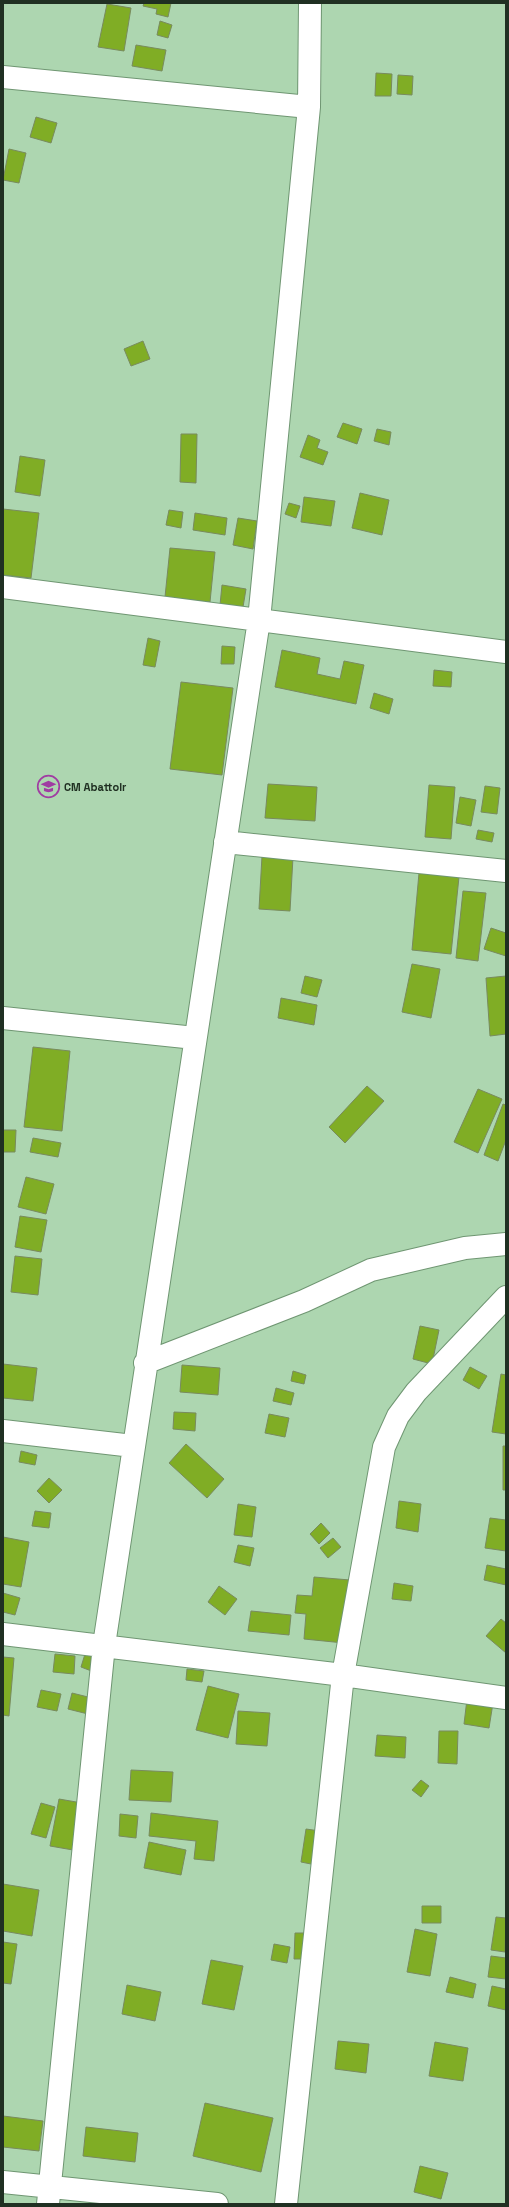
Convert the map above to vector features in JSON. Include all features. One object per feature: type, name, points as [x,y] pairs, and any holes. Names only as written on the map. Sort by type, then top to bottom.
[{"type":"street","points":[[49,2196],[104,1645],[145,1363],[258,620],[309,107],[310,3]]},
{"type":"street","points":[[3,77],[309,107]]},
{"type":"street","points":[[3,587],[506,652]]},
{"type":"street","points":[[225,842],[506,872]]},
{"type":"street","points":[[3,1018],[195,1038]]},
{"type":"street","points":[[145,1363],[304,1301],[371,1270],[465,1248],[506,1244]]},
{"type":"street","points":[[286,2204],[343,1675],[387,1441],[398,1416],[416,1392],[506,1297]]},
{"type":"street","points":[[3,1431],[133,1446]]},
{"type":"street","points":[[3,1634],[343,1675],[506,1698]]},
{"type":"street","points":[[3,2182],[49,2196],[217,2204]]},
{"type":"building","points":[[144,3],[171,3],[168,17],[156,14],[157,9],[143,6]]},
{"type":"building","points":[[107,4],[131,8],[124,51],[98,47]]},
{"type":"building","points":[[160,21],[172,25],[168,38],[157,35]]},
{"type":"building","points":[[136,45],[166,50],[162,71],[132,66]]},
{"type":"building","points":[[376,73],[392,74],[391,96],[375,96]]},
{"type":"building","points":[[398,75],[413,76],[412,95],[397,94]]},
{"type":"building","points":[[36,117],[57,123],[51,143],[30,137]]},
{"type":"building","points":[[9,149],[26,153],[19,183],[3,180]]},
{"type":"building","points":[[143,341],[150,359],[131,366],[124,349]]},
{"type":"building","points":[[343,423],[362,429],[357,444],[337,437]]},
{"type":"building","points":[[377,429],[391,432],[389,445],[374,441]]},
{"type":"building","points":[[181,434],[197,434],[196,483],[180,482]]},
{"type":"building","points":[[308,435],[320,440],[317,448],[328,452],[323,465],[300,457]]},
{"type":"building","points":[[20,456],[45,460],[40,496],[15,492]]},
{"type":"building","points":[[360,493],[389,500],[382,535],[352,528]]},
{"type":"building","points":[[304,497],[335,501],[331,526],[301,522]]},
{"type":"building","points":[[289,503],[300,506],[296,518],[285,514]]},
{"type":"building","points":[[3,509],[39,513],[31,578],[3,575]]},
{"type":"building","points":[[169,510],[183,512],[181,528],[166,525]]},
{"type":"building","points":[[195,513],[227,518],[225,535],[193,530]]},
{"type":"building","points":[[238,518],[257,521],[253,549],[233,545]]},
{"type":"building","points":[[170,548],[215,552],[210,602],[165,597]]},
{"type":"building","points":[[222,585],[246,589],[243,607],[220,605]]},
{"type":"building","points":[[148,638],[160,641],[155,667],[143,665]]},
{"type":"building","points":[[222,646],[235,647],[234,664],[221,664]]},
{"type":"building","points":[[282,650],[320,658],[317,674],[340,679],[344,661],[364,665],[356,704],[275,687]]},
{"type":"building","points":[[434,670],[452,672],[451,687],[433,686]]},
{"type":"building","points":[[181,682],[233,688],[222,775],[170,769]]},
{"type":"building","points":[[374,693],[393,699],[389,714],[370,708]]},
{"type":"building","points":[[268,784],[317,787],[315,821],[265,818]]},
{"type":"building","points":[[429,785],[455,787],[451,839],[425,837]]},
{"type":"building","points":[[485,786],[500,788],[497,814],[481,812]]},
{"type":"building","points":[[460,797],[476,800],[471,826],[456,823]]},
{"type":"building","points":[[478,830],[494,833],[492,842],[476,839]]},
{"type":"building","points":[[262,856],[293,857],[290,911],[259,909]]},
{"type":"building","points":[[419,873],[459,877],[451,954],[412,950]]},
{"type":"building","points":[[463,891],[486,893],[478,961],[456,958]]},
{"type":"building","points":[[491,928],[506,933],[506,956],[484,949]]},
{"type":"building","points":[[412,964],[440,969],[431,1018],[402,1012]]},
{"type":"building","points":[[305,976],[322,980],[317,997],[301,993]]},
{"type":"building","points":[[506,976],[506,1034],[490,1036],[486,978]]},
{"type":"building","points":[[281,998],[317,1005],[314,1025],[278,1018]]},
{"type":"building","points":[[33,1047],[70,1051],[62,1131],[24,1127]]},
{"type":"building","points":[[367,1086],[384,1101],[345,1143],[329,1127]]},
{"type":"building","points":[[478,1089],[502,1099],[478,1153],[454,1142]]},
{"type":"building","points":[[503,1104],[506,1105],[506,1140],[498,1161],[484,1155]]},
{"type":"building","points":[[3,1130],[16,1130],[15,1152],[3,1152]]},
{"type":"building","points":[[33,1138],[61,1143],[58,1157],[30,1152]]},
{"type":"building","points":[[26,1177],[54,1184],[46,1214],[18,1207]]},
{"type":"building","points":[[20,1216],[47,1220],[41,1252],[15,1247]]},
{"type":"building","points":[[15,1256],[42,1259],[38,1295],[11,1292]]},
{"type":"building","points":[[420,1326],[439,1330],[432,1364],[413,1359]]},
{"type":"building","points":[[3,1364],[37,1368],[33,1401],[3,1398]]},
{"type":"building","points":[[182,1365],[220,1368],[218,1395],[180,1392]]},
{"type":"building","points":[[470,1367],[487,1376],[479,1389],[463,1380]]},
{"type":"building","points":[[293,1371],[306,1375],[304,1384],[291,1381]]},
{"type":"building","points":[[501,1374],[506,1375],[506,1434],[492,1432]]},
{"type":"building","points":[[276,1388],[294,1393],[291,1405],[273,1401]]},
{"type":"building","points":[[174,1412],[196,1413],[195,1431],[173,1429]]},
{"type":"building","points":[[269,1414],[289,1418],[285,1437],[265,1433]]},
{"type":"building","points":[[186,1444],[224,1479],[207,1498],[169,1463]]},
{"type":"building","points":[[503,1446],[506,1446],[506,1490],[503,1490]]},
{"type":"building","points":[[21,1451],[37,1455],[35,1465],[19,1462]]},
{"type":"building","points":[[49,1478],[62,1490],[49,1503],[37,1491]]},
{"type":"building","points":[[399,1501],[421,1504],[418,1532],[396,1528]]},
{"type":"building","points":[[238,1504],[256,1507],[252,1537],[234,1535]]},
{"type":"building","points":[[35,1511],[51,1513],[49,1528],[32,1526]]},
{"type":"building","points":[[490,1518],[506,1520],[506,1551],[485,1548]]},
{"type":"building","points":[[321,1523],[330,1533],[319,1544],[310,1534]]},
{"type":"building","points":[[3,1537],[29,1542],[21,1587],[3,1584]]},
{"type":"building","points":[[333,1538],[341,1547],[328,1558],[320,1548]]},
{"type":"building","points":[[238,1545],[254,1548],[250,1566],[234,1562]]},
{"type":"building","points":[[487,1565],[506,1569],[506,1585],[484,1580]]},
{"type":"building","points":[[314,1577],[350,1580],[344,1643],[304,1639],[306,1614],[295,1613],[297,1595],[312,1596]]},
{"type":"building","points":[[394,1583],[413,1586],[411,1601],[392,1599]]},
{"type":"building","points":[[219,1586],[237,1599],[225,1615],[208,1602]]},
{"type":"building","points":[[3,1593],[20,1598],[15,1615],[3,1612]]},
{"type":"building","points":[[251,1611],[291,1615],[289,1635],[248,1631]]},
{"type":"building","points":[[501,1619],[506,1623],[506,1653],[486,1636]]},
{"type":"building","points":[[55,1654],[75,1656],[74,1674],[53,1672]]},
{"type":"building","points":[[85,1654],[99,1659],[94,1672],[81,1667]]},
{"type":"building","points":[[3,1657],[14,1658],[9,1716],[3,1715]]},
{"type":"building","points":[[187,1669],[204,1671],[202,1682],[186,1680]]},
{"type":"building","points":[[208,1686],[239,1694],[228,1738],[196,1730]]},
{"type":"building","points":[[41,1690],[61,1694],[57,1711],[37,1707]]},
{"type":"building","points":[[72,1693],[92,1698],[88,1714],[68,1709]]},
{"type":"building","points":[[467,1699],[493,1703],[489,1728],[464,1724]]},
{"type":"building","points":[[238,1711],[270,1713],[267,1746],[236,1744]]},
{"type":"building","points":[[439,1731],[458,1731],[457,1764],[438,1763]]},
{"type":"building","points":[[377,1735],[406,1737],[405,1758],[375,1756]]},
{"type":"building","points":[[131,1770],[173,1772],[171,1802],[129,1800]]},
{"type":"building","points":[[421,1780],[429,1786],[421,1797],[412,1790]]},
{"type":"building","points":[[59,1799],[82,1803],[73,1850],[50,1846]]},
{"type":"building","points":[[41,1803],[55,1807],[46,1838],[31,1834]]},
{"type":"building","points":[[151,1813],[218,1821],[214,1861],[194,1859],[196,1841],[149,1836]]},
{"type":"building","points":[[120,1814],[138,1816],[136,1838],[119,1836]]},
{"type":"building","points":[[306,1829],[320,1831],[316,1865],[301,1862]]},
{"type":"building","points":[[149,1842],[186,1850],[181,1875],[144,1868]]},
{"type":"building","points":[[3,1884],[39,1890],[32,1936],[3,1931]]},
{"type":"building","points":[[422,1906],[441,1906],[441,1923],[422,1923]]},
{"type":"building","points":[[496,1917],[506,1918],[505,1952],[491,1950]]},
{"type":"building","points":[[415,1929],[437,1934],[430,1976],[407,1972]]},
{"type":"building","points":[[295,1933],[306,1933],[305,1959],[294,1959]]},
{"type":"building","points":[[3,1942],[17,1944],[11,1984],[3,1983]]},
{"type":"building","points":[[274,1944],[290,1947],[287,1963],[271,1960]]},
{"type":"building","points":[[491,1956],[506,1958],[506,1979],[488,1977]]},
{"type":"building","points":[[211,1960],[243,1966],[234,2010],[202,2004]]},
{"type":"building","points":[[450,1977],[476,1984],[473,1998],[446,1992]]},
{"type":"building","points":[[127,1985],[161,1992],[155,2021],[122,2014]]},
{"type":"building","points":[[492,1986],[506,1989],[506,2010],[488,2006]]},
{"type":"building","points":[[338,2041],[369,2044],[366,2073],[335,2069]]},
{"type":"building","points":[[435,2042],[468,2048],[463,2081],[429,2076]]},
{"type":"building","points":[[205,2103],[273,2118],[261,2172],[193,2156]]},
{"type":"building","points":[[3,2116],[43,2121],[39,2151],[3,2147]]},
{"type":"building","points":[[86,2127],[138,2133],[135,2162],[83,2156]]},
{"type":"building","points":[[420,2166],[448,2173],[441,2199],[414,2192]]},
{"type":"place","name":"CM Abattoir","points":[[48,787]]}]
